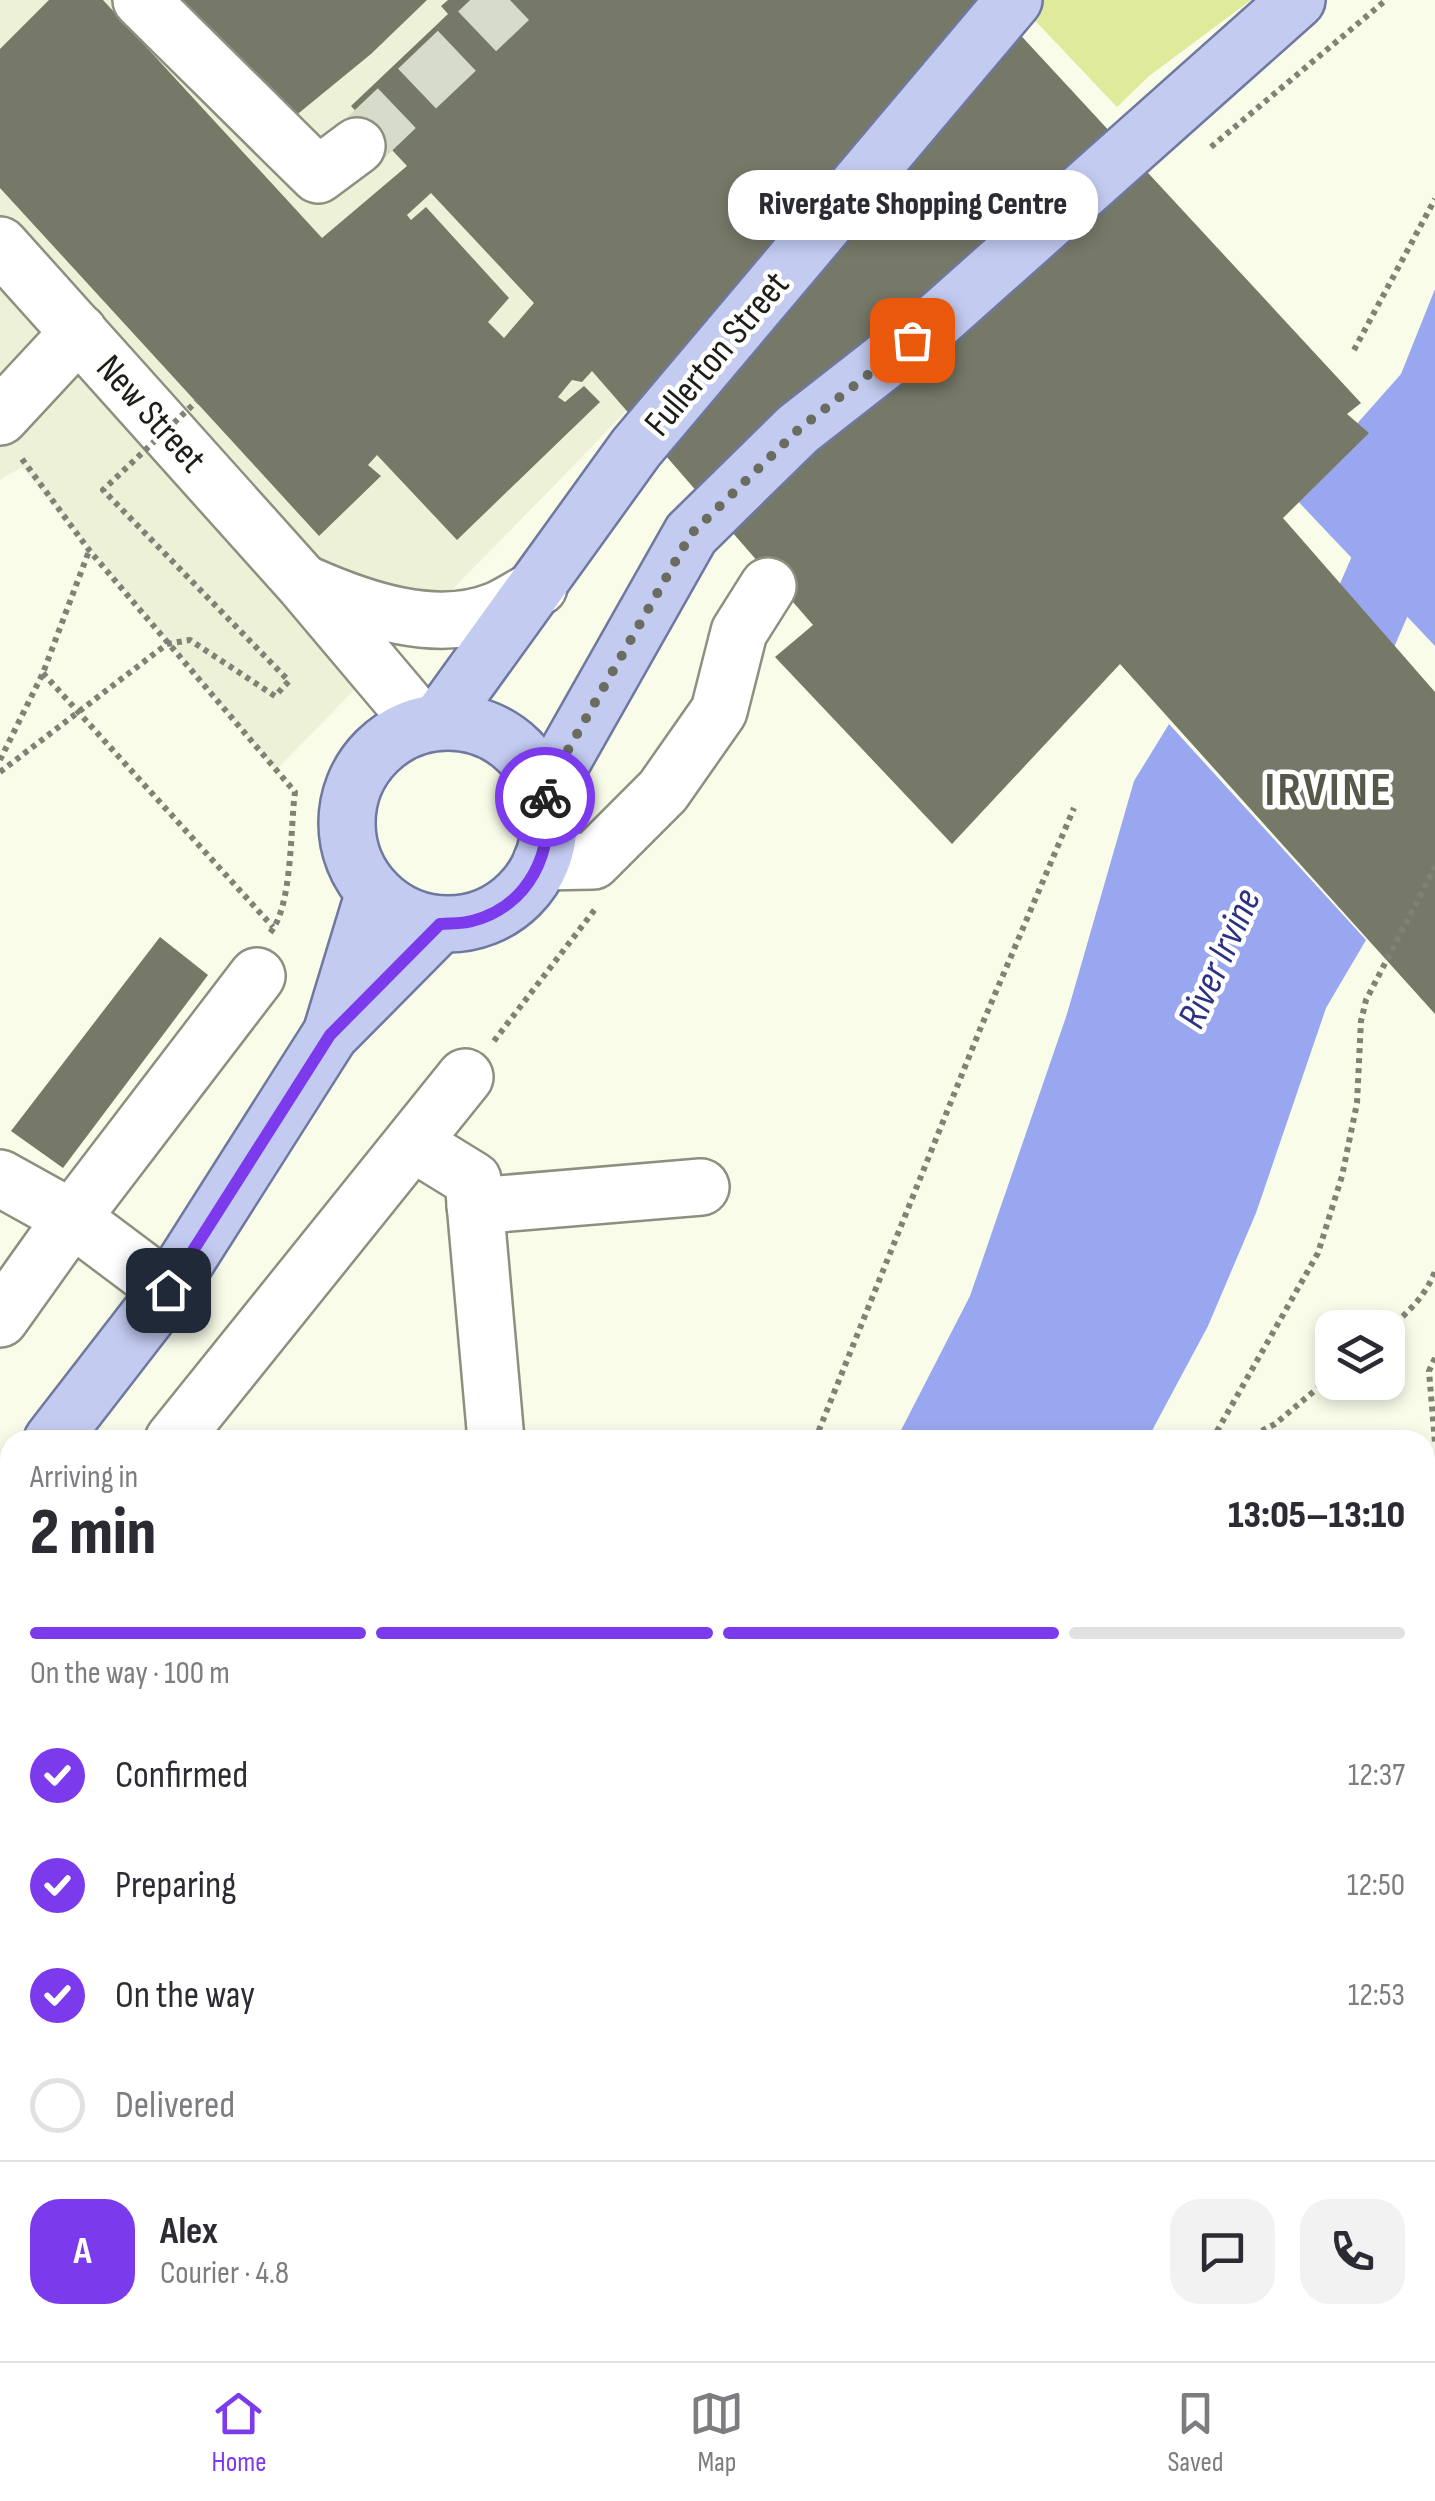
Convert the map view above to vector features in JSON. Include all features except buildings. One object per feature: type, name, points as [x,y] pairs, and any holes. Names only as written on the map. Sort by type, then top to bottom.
[{"type":"main road","name":"Fullerton Street","points":[[430,723],[538,587],[636,448],[1014,0]]},
{"type":"main road","points":[[544,792],[691,534],[798,430],[940,318],[1297,0]]},
{"type":"main road","points":[[430,723],[472,724],[504,738],[529,762],[544,792],[549,815],[548,839],[567,862],[524,889],[501,910],[471,922],[440,924],[415,920],[393,908],[374,892],[354,863],[346,830],[350,795],[365,764],[390,739],[430,723]]},
{"type":"main road","points":[[330,1035],[374,892]]},
{"type":"main road","points":[[60,1430],[168,1290],[330,1035],[440,924]]},
{"type":"street","points":[[140,0],[318,175],[356,146]]},
{"type":"street","name":"New Street","points":[[0,246],[430,723]]},
{"type":"street","points":[[6,430],[79,332]]},
{"type":"street","name":"New Street","points":[[304,582],[352,605],[422,619],[470,617],[497,610],[538,587]]},
{"type":"street","points":[[567,862],[663,791],[719,711],[739,632],[768,586]]},
{"type":"street","points":[[0,1319],[266,952]]},
{"type":"street","points":[[181,1430],[466,1077]]},
{"type":"street","points":[[413,1143],[473,1180],[480,1430]]},
{"type":"street","points":[[0,1178],[72,1218],[168,1290]]},
{"type":"street","points":[[475,1206],[700,1187]]},
{"type":"path","points":[[1354,350],[1435,199]]},
{"type":"path","points":[[0,772],[167,644],[190,640],[275,696],[289,681],[103,490],[197,401]]},
{"type":"path","points":[[6,430],[89,550],[294,792],[290,865],[266,952]]},
{"type":"path","points":[[0,760],[43,673],[89,550]]},
{"type":"path","points":[[43,673],[266,952]]},
{"type":"path","points":[[819,1430],[1074,808]]},
{"type":"path","points":[[466,1077],[601,902],[567,862]]},
{"type":"path","points":[[1218,1430],[1318,1252],[1342,1176],[1357,1103],[1361,1021],[1366,1000],[1435,868]]},
{"type":"path","points":[[1405,1316],[1430,1284],[1435,1271]]},
{"type":"path","points":[[1434,1430],[1430,1371],[1435,1358]]},
{"type":"path","points":[[1264,1430],[1315,1391]]},
{"type":"shaded area","points":[[0,0],[1018,0],[580,459],[276,770],[22,467],[0,480]]},
{"type":"green space","points":[[1038,0],[1251,0],[1149,76],[1117,107],[1026,11]]},
{"type":"water","points":[[1435,289],[1435,646],[1293,496],[1401,374]]},
{"type":"water","points":[[1169,724],[1366,940],[1326,1008],[1256,1213],[1208,1326],[1152,1430],[901,1430],[970,1296],[1067,1014],[1134,781]]},
{"type":"waterway","name":"River Irvine","points":[[1327,707],[1435,468]]},
{"type":"tunnel","points":[[357,146],[510,0]]},
{"type":"way so far","points":[[545,797],[544,792],[595,700],[691,534],[798,430],[912,340]]},
{"type":"place","name":"Rivergate Shopping Centre","points":[[912,340]]},
{"type":"district","name":"IRVINE","points":[[1329,788]]},
{"type":"route","points":[[168,1290],[330,1035],[440,924],[471,922],[501,910],[524,889],[541,862],[548,839],[545,797]]}]
